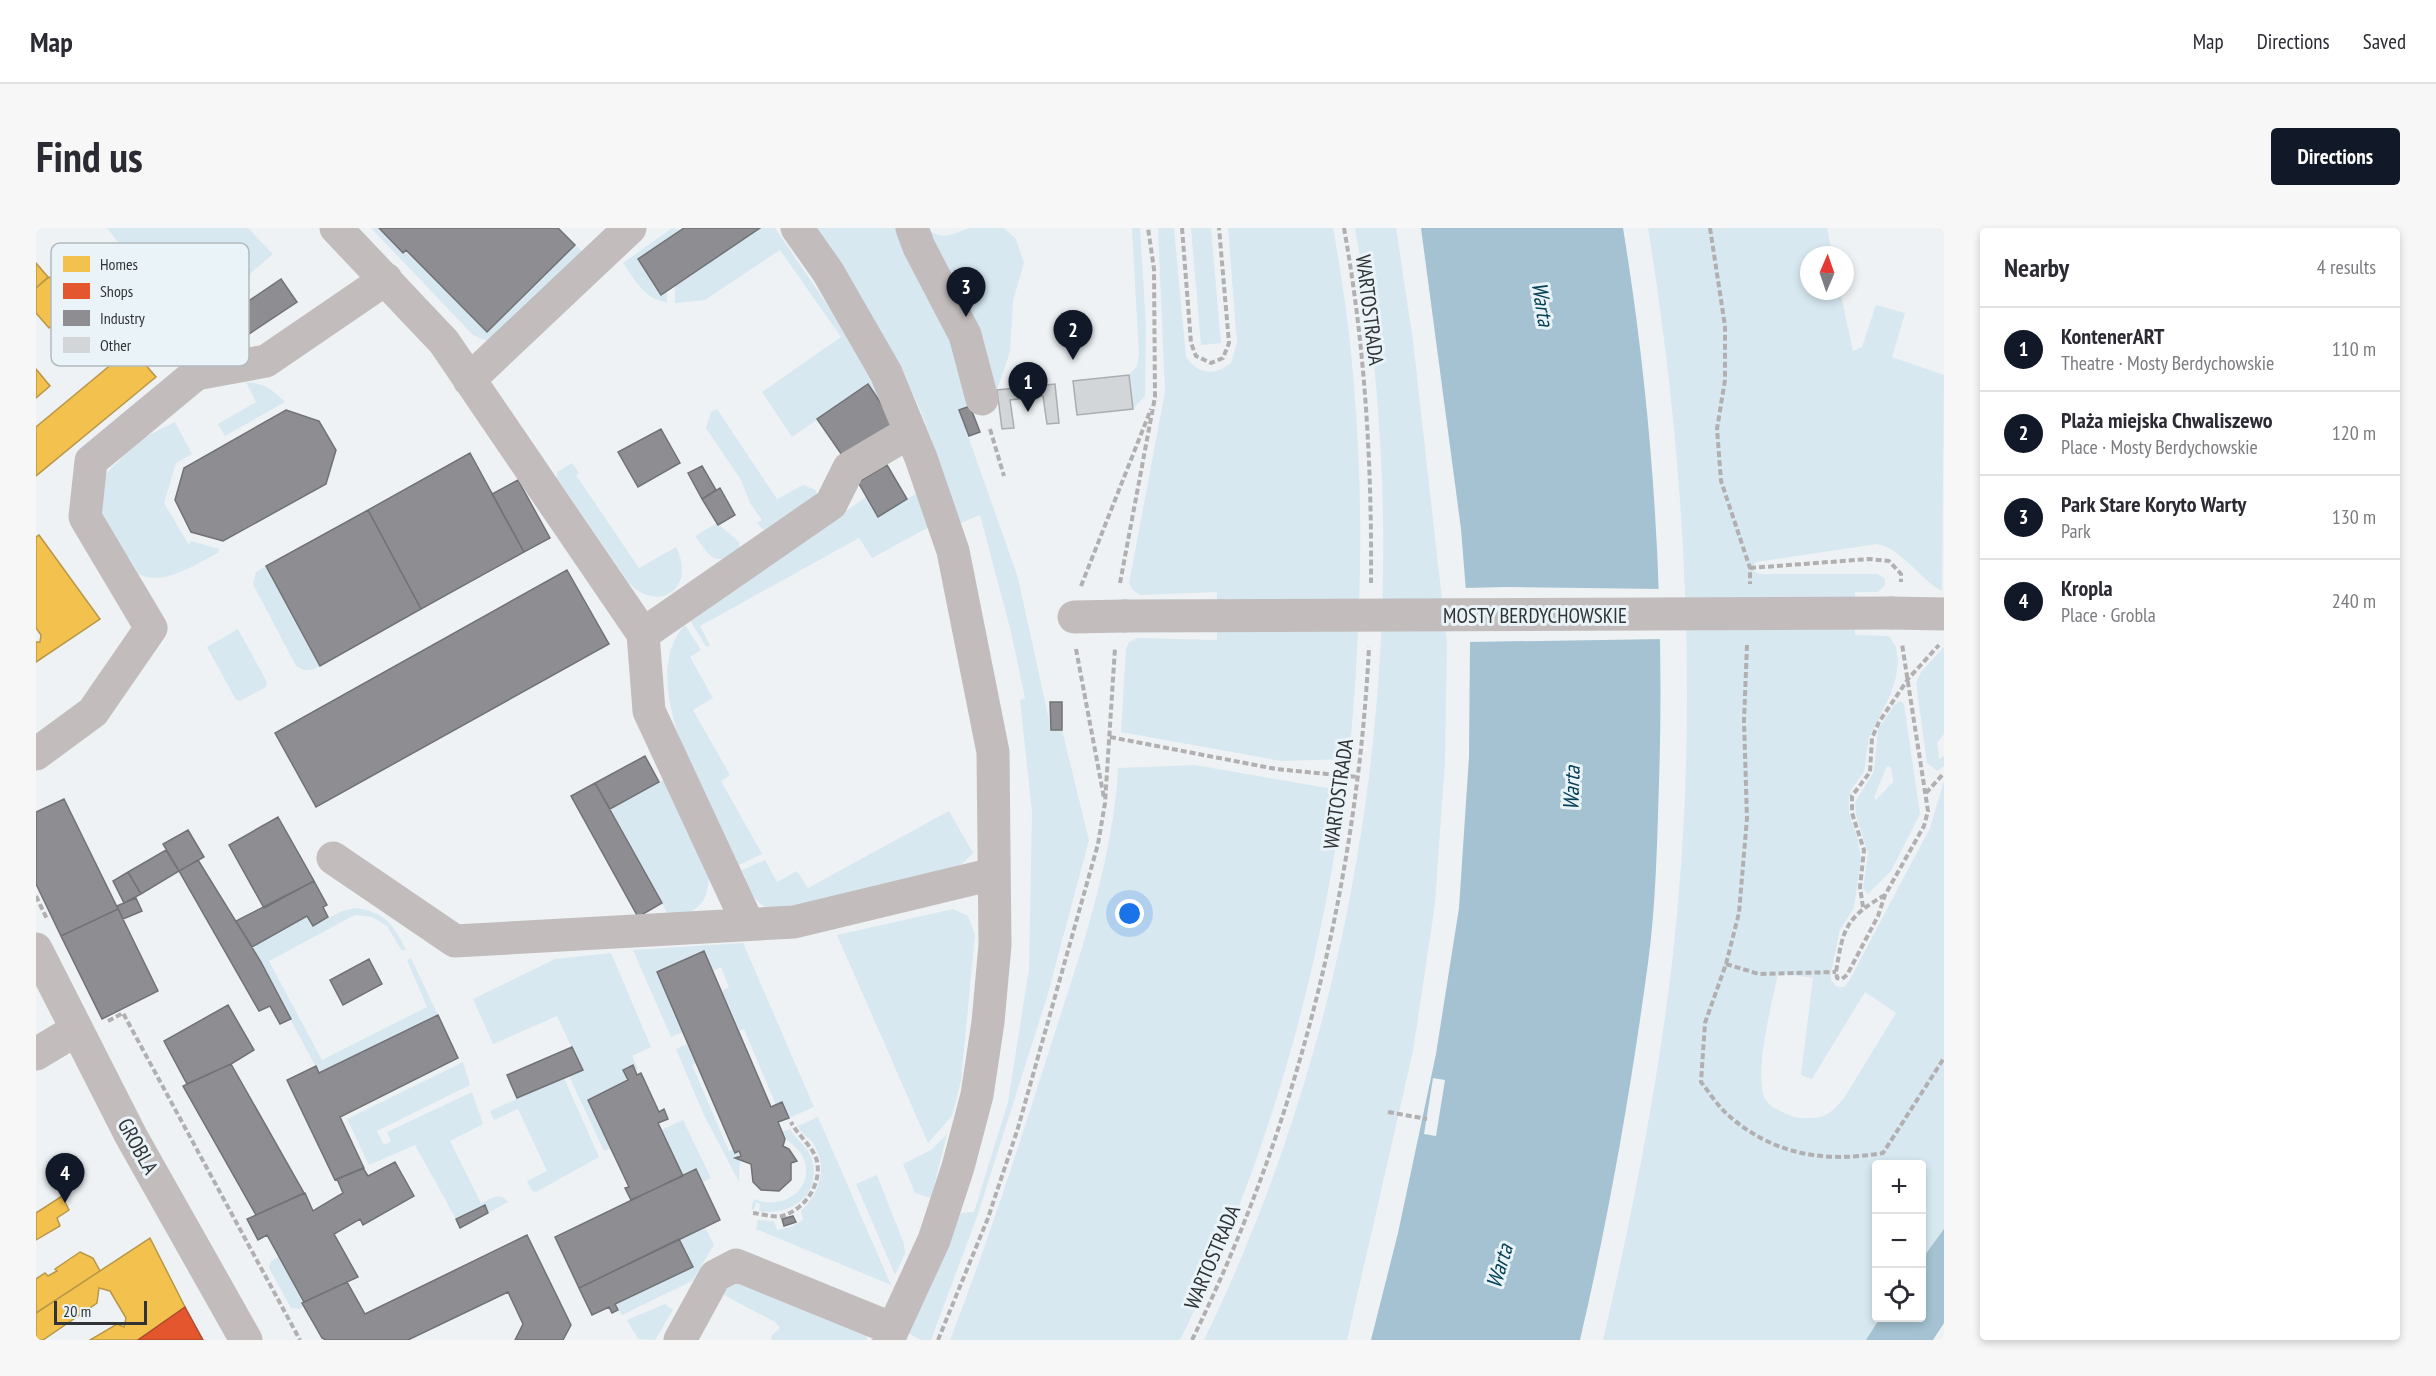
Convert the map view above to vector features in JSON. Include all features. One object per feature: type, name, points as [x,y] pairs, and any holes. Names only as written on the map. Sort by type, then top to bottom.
[{"type":"street","points":[[336,228],[444,342],[643,634],[649,711],[748,924]]},
{"type":"street","points":[[469,380],[630,228]]},
{"type":"street","points":[[680,1340],[715,1276],[736,1265],[890,1335],[934,1240],[958,1167],[977,1095],[988,1022],[995,945],[993,752],[953,551],[886,373],[828,272],[797,228]]},
{"type":"street","points":[[912,228],[919,247],[965,335],[982,399]]},
{"type":"street","points":[[249,364],[266,361],[386,279]]},
{"type":"street","points":[[36,754],[93,712],[151,628],[85,517],[91,461],[196,374],[239,366]]},
{"type":"street","points":[[643,634],[831,504],[849,468],[910,432]]},
{"type":"street","name":"MOSTY BERDYCHOWSKIE","points":[[1074,617],[1944,614]]},
{"type":"street","points":[[333,858],[454,941],[794,922],[993,874]]},
{"type":"street","name":"GROBLA","points":[[44,938],[88,1028],[131,1136],[246,1340]]},
{"type":"street","points":[[36,1054],[88,1028]]},
{"type":"path","points":[[1148,228],[1154,269],[1155,397]]},
{"type":"path","points":[[1182,228],[1191,343],[1196,356],[1211,363],[1223,358],[1230,343],[1219,228]]},
{"type":"path","name":"WARTOSTRADA","points":[[1344,228],[1360,341],[1368,426],[1372,510],[1371,594]]},
{"type":"path","points":[[1710,228],[1725,326],[1725,380],[1717,429],[1721,481],[1750,568],[1749,592]]},
{"type":"path","points":[[982,399],[1004,476]]},
{"type":"path","points":[[1750,568],[1869,559]]},
{"type":"path","points":[[1885,895],[1863,908],[1843,933],[1837,978],[1842,979],[1847,975],[1878,916],[1885,895],[1924,826],[1928,811],[1896,613]]},
{"type":"path","points":[[1748,639],[1744,722],[1747,818],[1739,913],[1726,964],[1705,1023],[1701,1082],[1725,1113],[1758,1138],[1809,1156],[1853,1158],[1883,1153],[1944,1058]]},
{"type":"path","points":[[1863,908],[1860,887],[1864,850],[1852,813],[1852,796],[1870,772],[1875,730],[1908,679],[1944,639]]},
{"type":"path","name":"WARTOSTRADA","points":[[1192,1340],[1238,1234],[1290,1089],[1332,925],[1357,777],[1369,642]]},
{"type":"path","points":[[1110,737],[1276,769],[1357,777]]},
{"type":"path","points":[[1926,793],[1944,773]]},
{"type":"path","points":[[938,1340],[988,1218],[1018,1128],[1069,956],[1098,844],[1105,803]]},
{"type":"path","points":[[36,896],[44,938]]},
{"type":"path","points":[[1726,964],[1759,974],[1836,972]]},
{"type":"path","points":[[88,1028],[123,1013],[300,1340]]},
{"type":"path","points":[[1388,1112],[1427,1119]]},
{"type":"path","points":[[753,1213],[780,1216],[800,1207],[812,1194],[817,1176],[817,1161],[808,1144],[797,1134],[791,1122]]},
{"type":"shaded area","points":[[107,228],[248,228],[273,254],[249,274],[249,243],[119,243]]},
{"type":"shaded area","points":[[371,228],[379,228],[403,253],[406,250],[487,332],[575,245],[587,255],[492,339],[485,340],[473,335]]},
{"type":"shaded area","points":[[672,228],[681,230],[638,260],[661,295],[667,290],[667,302],[647,293],[623,263]]},
{"type":"shaded area","points":[[760,228],[775,228],[886,391],[895,424],[868,385],[792,437],[762,392],[841,337],[780,250],[705,300],[675,303],[675,286]]},
{"type":"shaded area","points":[[813,228],[925,228],[938,235],[948,236],[970,228],[1004,228],[1016,239],[1024,263],[1013,301],[1010,352],[997,390],[959,410],[1018,578],[1051,729],[1062,730],[1089,840],[1047,997],[978,1214],[931,1340],[922,1340],[907,1333],[961,1213],[974,1212],[1008,1102],[1029,969],[1032,812],[1020,700],[1025,698],[1011,632],[980,515],[956,525],[932,442],[913,394],[878,330]]},
{"type":"shaded area","points":[[1132,228],[1140,228],[1146,326],[1145,396],[1133,409],[1129,375],[1137,366],[1139,355]]},
{"type":"shaded area","points":[[1158,228],[1174,228],[1186,357],[1201,370],[1213,372],[1231,363],[1237,343],[1228,228],[1333,228],[1352,360],[1360,493],[1358,626],[1349,759],[1281,761],[1121,732],[1126,649],[1129,642],[1138,638],[1217,640],[1217,592],[1140,595],[1129,583],[1165,392]]},
{"type":"shaded area","points":[[1191,228],[1211,228],[1221,343],[1201,345]]},
{"type":"shaded area","points":[[1355,228],[1396,228],[1413,341],[1447,644],[1445,760],[1435,904],[1413,1051],[1347,1340],[1204,1340],[1261,1210],[1307,1075],[1342,937],[1366,796],[1380,653],[1383,510],[1375,368]]},
{"type":"shaded area","points":[[1648,228],[1827,228],[1830,246],[1800,246],[1800,300],[1842,300],[1853,351],[1862,347],[1876,305],[1905,313],[1892,357],[1944,375],[1942,591],[1895,552],[1877,544],[1756,562],[1751,569],[1759,574],[1878,574],[1885,579],[1885,585],[1878,592],[1855,592],[1855,635],[1889,636],[1896,647],[1898,662],[1890,696],[1869,737],[1864,772],[1851,790],[1849,798],[1849,813],[1858,840],[1861,859],[1854,908],[1840,930],[1831,973],[1831,980],[1836,986],[1844,987],[1849,981],[1930,828],[1944,781],[1944,1246],[1926,1284],[1926,1160],[1872,1160],[1872,1322],[1903,1322],[1887,1340],[1603,1340],[1634,1200],[1651,1105],[1666,1011],[1681,871],[1686,779],[1687,687],[1680,503],[1672,411]],"holes":[[[1778,973],[1813,978],[1801,1075],[1812,1079],[1865,992],[1896,1013],[1844,1098],[1830,1113],[1814,1118],[1792,1116],[1767,1102],[1761,1076],[1768,1020]]]},
{"type":"shaded area","points":[[246,382],[268,388],[285,402],[225,436],[218,424],[256,402]]},
{"type":"shaded area","points":[[717,409],[777,499],[803,485],[816,490],[817,495],[766,532],[757,523],[762,520],[750,503],[741,480],[706,428],[711,412]]},
{"type":"shaded area","points":[[175,422],[192,454],[176,463],[164,503],[189,545],[191,541],[219,549],[218,553],[190,568],[169,576],[148,577],[139,574],[103,517],[99,508],[100,480],[139,440]]},
{"type":"shaded area","points":[[572,463],[579,473],[576,475],[639,568],[676,547],[682,574],[678,585],[672,592],[663,596],[652,596],[640,592],[629,583],[557,478],[557,472]]},
{"type":"shaded area","points":[[919,492],[931,526],[872,558],[859,538],[700,626],[710,645],[706,647],[690,620],[866,497],[878,516]]},
{"type":"shaded area","points":[[717,523],[739,542],[740,548],[725,558],[719,559],[710,555],[695,536]]},
{"type":"shaded area","points":[[266,566],[320,666],[308,670],[296,666],[253,584],[256,572]]},
{"type":"shaded area","points":[[685,625],[701,650],[690,657],[713,698],[693,710],[730,775],[721,781],[762,854],[739,865],[696,779],[682,745],[672,711],[667,679],[671,649]]},
{"type":"shaded area","points":[[238,629],[267,682],[266,687],[240,701],[236,700],[207,647]]},
{"type":"shaded area","points":[[1944,647],[1944,734],[1937,743],[1939,759],[1944,756],[1944,766],[1937,771],[1927,763],[1916,683],[1921,672]]},
{"type":"shaded area","points":[[1900,701],[1904,704],[1920,814],[1891,871],[1868,894],[1863,888],[1868,854],[1856,815],[1855,803],[1874,771],[1878,729],[1895,704]],"holes":[[[1887,766],[1891,767],[1893,782],[1876,800],[1874,797]]]},
{"type":"shaded area","points":[[1195,765],[1344,791],[1320,932],[1304,1003],[1263,1141],[1210,1275],[1180,1340],[950,1340],[1002,1196],[1082,947],[1102,876],[1115,804],[1118,768]]},
{"type":"shaded area","points":[[665,779],[709,874],[704,900],[700,905],[671,920],[610,809]]},
{"type":"shaded area","points":[[949,811],[973,853],[962,864],[944,874],[779,912],[758,902],[742,870],[765,860],[777,882],[797,871],[808,888]]},
{"type":"shaded area","points":[[355,908],[374,912],[386,920],[406,949],[402,951],[387,926],[372,917],[355,915],[269,961],[322,1060],[427,1007],[407,960],[411,958],[438,1015],[319,1073],[252,947],[307,916],[313,926],[342,911]]},
{"type":"shaded area","points":[[953,909],[968,916],[975,934],[961,1081],[952,1116],[928,1143],[837,935]]},
{"type":"shaded area","points":[[743,943],[814,1107],[789,1118],[782,1103],[776,1105],[744,1029],[740,1031],[722,991],[729,987],[721,967],[713,971],[704,952],[657,972],[683,1032],[671,1037],[633,950]]},
{"type":"shaded area","points":[[611,953],[651,1047],[632,1056],[638,1069],[623,1070],[628,1080],[608,1145],[610,1149],[604,1151],[569,1076],[582,1070],[557,1016],[493,1044],[473,999],[555,959]]},
{"type":"shaded area","points":[[687,1044],[696,1063],[692,1065],[729,1151],[734,1149],[741,1156],[736,1158],[740,1160],[739,1182],[704,1115],[676,1049]]},
{"type":"shaded area","points":[[463,1062],[470,1085],[377,1131],[384,1145],[391,1141],[387,1132],[472,1092],[483,1124],[450,1141],[481,1203],[499,1196],[508,1202],[488,1213],[484,1205],[456,1219],[415,1145],[369,1165],[347,1119]]},
{"type":"shaded area","points":[[564,1078],[599,1157],[536,1192],[532,1191],[527,1181],[547,1171],[518,1109],[494,1120],[490,1111]]},
{"type":"shaded area","points":[[818,1117],[891,1285],[756,1229],[758,1220],[774,1221],[777,1230],[791,1227],[803,1220],[801,1211],[818,1187],[821,1170],[818,1152],[798,1126]]},
{"type":"shaded area","points":[[683,1120],[711,1178],[703,1182],[696,1169],[683,1176],[661,1130]]},
{"type":"shaded area","points":[[790,1129],[810,1155],[814,1168],[809,1190],[803,1199],[783,1210],[759,1211],[760,1204],[756,1202],[754,1210],[751,1209],[754,1199],[764,1202],[785,1200],[801,1188],[806,1169],[803,1157],[782,1132]]},
{"type":"shaded area","points":[[947,1134],[931,1198],[915,1193],[903,1164],[931,1150]]},
{"type":"shaded area","points":[[877,1175],[904,1244],[905,1254],[895,1275],[856,1184]]},
{"type":"shaded area","points":[[705,1227],[714,1245],[692,1281],[622,1315],[615,1304],[693,1267],[679,1239]]},
{"type":"shaded area","points":[[279,1257],[304,1302],[304,1306],[299,1309],[291,1308],[269,1268],[271,1261]]},
{"type":"shaded area","points":[[727,1278],[868,1335],[866,1340],[771,1340],[772,1335],[780,1328],[775,1322],[724,1295],[726,1290],[716,1283]]},
{"type":"shaded area","points":[[665,1304],[673,1310],[655,1340],[638,1339],[627,1320]]},
{"type":"water","name":"Warta","points":[[1421,228],[1623,228],[1633,297],[1649,435],[1658,574],[1660,714],[1656,873],[1648,963],[1627,1105],[1580,1340],[1371,1340],[1398,1233],[1436,1054],[1459,908],[1469,757],[1470,642],[1461,529]]},
{"type":"water","points":[[1944,1229],[1944,1323],[1933,1340],[1866,1340],[1877,1322],[1926,1322],[1926,1254]]},
{"type":"pier","points":[[1463,588],[1662,589],[1664,639],[1467,642]]},
{"type":"pier","points":[[1433,1078],[1445,1080],[1436,1136],[1424,1134]]},
{"type":"building: Homes","points":[[36,263],[48,277],[36,288]]},
{"type":"building: Homes","points":[[49,277],[51,279],[51,326],[49,328],[36,313],[36,288]]},
{"type":"building: Homes","points":[[109,366],[147,366],[156,377],[36,476],[36,427]]},
{"type":"building: Homes","points":[[36,369],[50,386],[36,398]]},
{"type":"building: Homes","points":[[39,535],[100,619],[36,662],[36,642],[40,642],[41,635],[36,628],[36,537]]},
{"type":"building: Homes","points":[[62,1196],[69,1210],[57,1218],[60,1226],[36,1240],[36,1213]]},
{"type":"building: Homes","points":[[150,1238],[185,1307],[138,1340],[90,1340],[117,1324],[124,1327],[126,1318],[110,1291],[99,1288],[97,1303],[43,1340],[36,1340],[36,1313]]},
{"type":"building: Homes","points":[[80,1252],[93,1258],[100,1271],[36,1313],[36,1279],[45,1273],[48,1276],[57,1271],[55,1269]]},
{"type":"building: Shops","points":[[185,1307],[203,1340],[138,1340]]},
{"type":"building: Industry","points":[[379,228],[558,228],[575,245],[487,332],[406,250],[403,253]]},
{"type":"building: Industry","points":[[684,228],[760,228],[661,295],[638,259]]},
{"type":"building: Industry","points":[[281,279],[297,302],[249,334],[249,301]]},
{"type":"building: Industry","points":[[868,384],[895,424],[844,458],[817,419]]},
{"type":"building: Industry","points":[[970,406],[980,432],[969,436],[959,410]]},
{"type":"building: Industry","points":[[286,410],[319,421],[336,450],[326,484],[223,541],[191,532],[175,500],[184,468]]},
{"type":"building: Industry","points":[[661,429],[680,463],[638,487],[618,452]]},
{"type":"building: Industry","points":[[470,453],[524,552],[421,609],[368,510]]},
{"type":"building: Industry","points":[[887,465],[907,499],[878,517],[858,482]]},
{"type":"building: Industry","points":[[702,466],[716,490],[702,499],[688,473]]},
{"type":"building: Industry","points":[[518,480],[550,538],[524,552],[492,494]]},
{"type":"building: Industry","points":[[720,488],[735,515],[718,525],[702,499]]},
{"type":"building: Industry","points":[[368,510],[421,609],[320,666],[266,566]]},
{"type":"building: Industry","points":[[567,570],[609,644],[316,807],[275,733]]},
{"type":"building: Industry","points":[[1050,702],[1062,702],[1062,730],[1051,730]]},
{"type":"building: Industry","points":[[645,756],[659,782],[610,809],[595,783]]},
{"type":"building: Industry","points":[[595,783],[662,903],[638,917],[571,796]]},
{"type":"building: Industry","points":[[64,799],[118,909],[61,936],[36,884],[36,812]]},
{"type":"building: Industry","points":[[278,817],[314,881],[264,908],[229,845]]},
{"type":"building: Industry","points":[[188,830],[204,857],[179,871],[163,844]]},
{"type":"building: Industry","points":[[166,850],[179,871],[141,894],[128,872]]},
{"type":"building: Industry","points":[[198,860],[261,962],[291,1019],[280,1024],[270,1006],[259,1011],[179,871]]},
{"type":"building: Industry","points":[[128,872],[141,894],[124,903],[113,881]]},
{"type":"building: Industry","points":[[314,881],[327,905],[323,907],[328,917],[313,926],[307,916],[252,947],[236,921]]},
{"type":"building: Industry","points":[[136,898],[142,911],[123,919],[117,906]]},
{"type":"building: Industry","points":[[118,909],[158,991],[102,1019],[61,936]]},
{"type":"building: Industry","points":[[704,951],[771,1107],[782,1102],[789,1118],[778,1122],[785,1139],[783,1146],[789,1149],[797,1161],[791,1163],[791,1180],[779,1191],[761,1190],[753,1182],[751,1164],[735,1158],[741,1156],[739,1151],[735,1153],[657,972]]},
{"type":"building: Industry","points":[[369,959],[382,984],[343,1005],[330,980]]},
{"type":"building: Industry","points":[[228,1005],[254,1050],[231,1064],[187,1084],[164,1041]]},
{"type":"building: Industry","points":[[438,1015],[458,1058],[340,1117],[364,1168],[335,1180],[287,1080],[316,1066],[319,1073]]},
{"type":"building: Industry","points":[[572,1047],[583,1070],[517,1098],[507,1075]]},
{"type":"building: Industry","points":[[231,1064],[304,1193],[256,1215],[183,1086]]},
{"type":"building: Industry","points":[[633,1065],[637,1075],[641,1073],[659,1112],[664,1109],[668,1119],[658,1123],[683,1176],[631,1200],[625,1188],[629,1187],[588,1100],[628,1080],[623,1070]]},
{"type":"building: Industry","points":[[395,1162],[414,1196],[363,1225],[360,1219],[334,1234],[358,1277],[304,1302],[267,1235],[258,1240],[247,1219],[305,1193],[313,1211],[343,1193],[337,1179],[363,1168],[368,1176]]},
{"type":"building: Industry","points":[[696,1169],[720,1220],[579,1288],[555,1237]]},
{"type":"building: Industry","points":[[485,1205],[488,1213],[460,1228],[456,1219]]},
{"type":"building: Industry","points":[[793,1216],[796,1222],[784,1226],[782,1219]]},
{"type":"building: Industry","points":[[527,1235],[571,1325],[563,1340],[515,1340],[523,1324],[508,1292],[408,1340],[326,1340],[322,1338],[302,1303],[347,1282],[365,1314]]},
{"type":"building: Industry","points":[[679,1239],[693,1267],[615,1304],[618,1310],[612,1313],[609,1307],[592,1315],[579,1288]]},
{"type":"building: Other","points":[[1129,375],[1133,409],[1077,415],[1073,381]]},
{"type":"building: Other","points":[[1055,384],[1059,423],[1047,424],[1043,396],[1010,400],[1014,428],[1002,429],[997,390]]},
{"type":"place","name":"Park Stare Koryto Warty","points":[[966,317]]},
{"type":"place","name":"Plaża miejska Chwaliszewo","points":[[1073,360]]},
{"type":"place","name":"KontenerART","points":[[1028,412]]},
{"type":"place","name":"Kropla","points":[[65,1203]]}]
